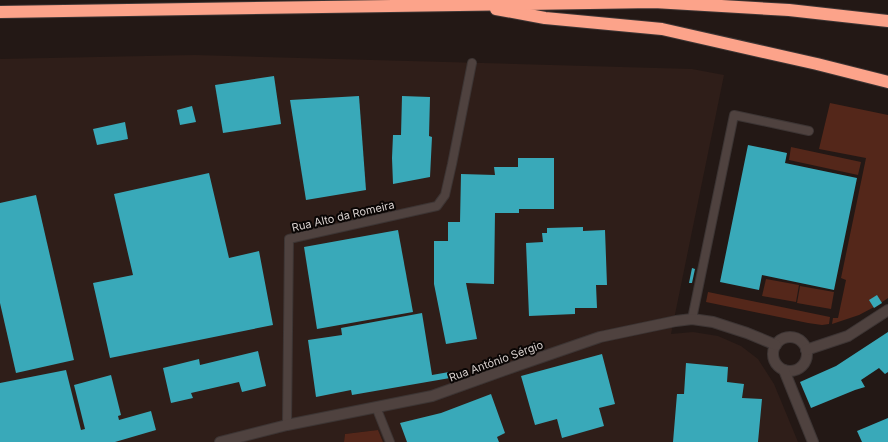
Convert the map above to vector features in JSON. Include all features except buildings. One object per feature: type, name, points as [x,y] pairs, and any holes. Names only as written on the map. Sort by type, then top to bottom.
[{"type":"highway","points":[[0,12],[654,2],[789,10],[888,21]]},
{"type":"highway","points":[[469,4],[546,18],[662,29],[817,64],[888,82]]},
{"type":"street","points":[[806,350],[848,336],[888,310]]},
{"type":"street","name":"Rua António Sérgio","points":[[220,442],[287,425],[432,396],[600,337],[676,321],[692,319],[713,322],[747,333],[776,345]]},
{"type":"street","points":[[789,337],[796,338],[803,343],[806,350],[806,359],[801,367],[793,371],[784,370],[778,366],[774,360],[773,352],[776,345],[781,340],[789,337]]},
{"type":"street","points":[[784,370],[813,442]]},
{"type":"lane","name":"Rua Alto da Romeira","points":[[287,425],[289,240],[437,206],[445,195],[472,63]]},
{"type":"lane","points":[[692,319],[734,115],[809,131]]},
{"type":"lane","points":[[376,407],[390,442]]},
{"type":"shaded area","points":[[195,55],[692,69],[724,75],[671,334],[693,332],[718,336],[741,346],[758,359],[774,384],[798,442],[383,442],[378,430],[345,434],[344,442],[0,442],[0,59]]},
{"type":"shaded area","points":[[830,103],[888,115],[888,298],[859,315],[832,324],[833,318],[838,318],[846,280],[841,278],[866,158],[819,149]]},
{"type":"shaded area","points":[[791,147],[861,162],[858,175],[789,160]]},
{"type":"shaded area","points":[[766,279],[799,285],[796,302],[762,296]]},
{"type":"shaded area","points":[[800,286],[834,292],[831,309],[797,303]]},
{"type":"shaded area","points":[[708,292],[830,317],[829,324],[822,325],[808,323],[706,302]]},
{"type":"shaded area","points":[[378,430],[383,442],[344,442],[345,434]]}]
